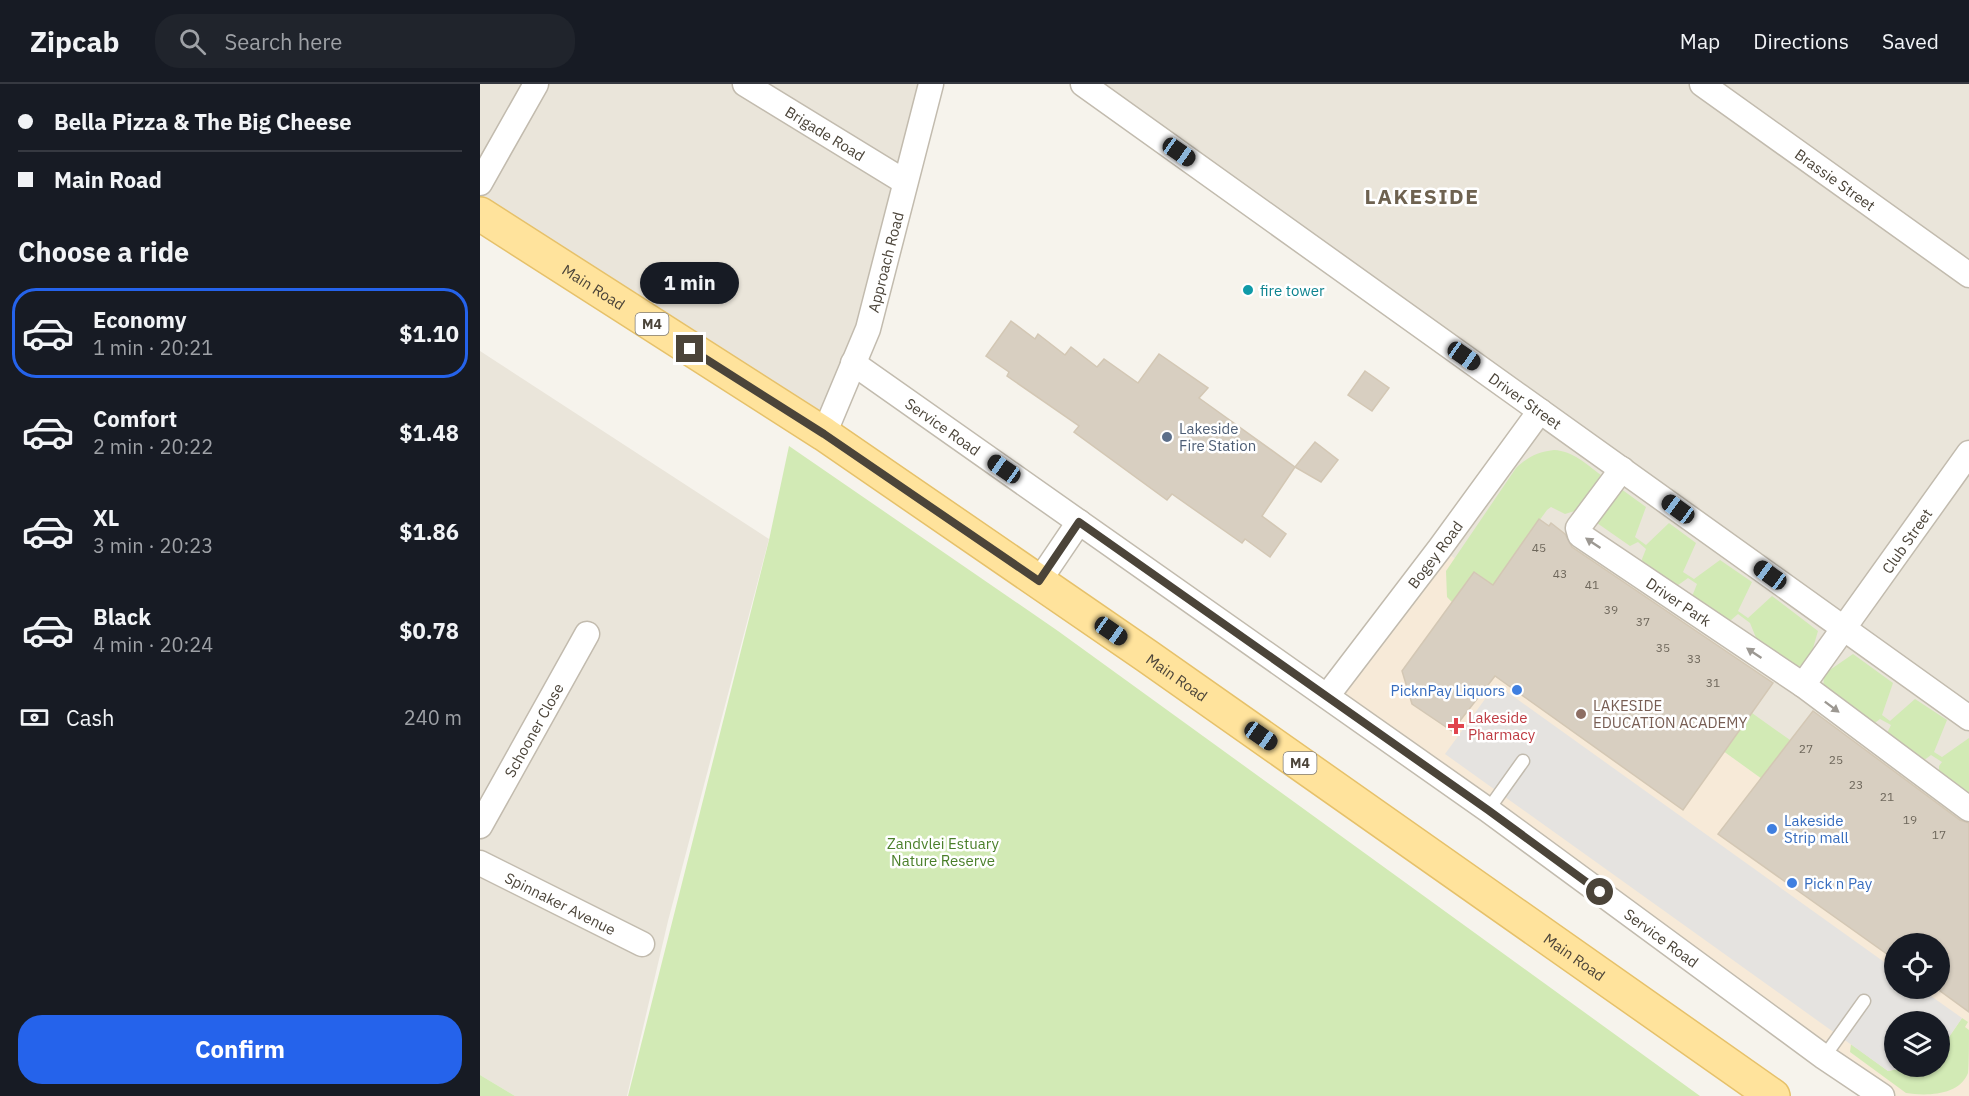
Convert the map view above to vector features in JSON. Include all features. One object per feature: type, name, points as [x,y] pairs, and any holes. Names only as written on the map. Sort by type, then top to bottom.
[{"type":"main road","name":"Main Road","points":[[480,214],[824,434],[1039,581],[1773,1096]]},
{"type":"street","points":[[480,183],[536,84]]},
{"type":"street","name":"Brigade Road","points":[[745,84],[905,182]]},
{"type":"street","name":"Approach Road","points":[[824,434],[868,328],[931,84]]},
{"type":"street","name":"Driver Street","points":[[1083,84],[1969,718]]},
{"type":"street","name":"Brassie Street","points":[[1702,84],[1969,275]]},
{"type":"street","name":"Service Road","points":[[854,363],[1488,810],[1824,1058],[1882,1096]]},
{"type":"street","name":"Bogey Road","points":[[1327,696],[1440,548],[1540,411]]},
{"type":"street","name":"Club Street","points":[[1809,676],[1969,453]]},
{"type":"street","name":"Driver Park","points":[[1622,469],[1578,528],[1580,535],[1809,676],[1969,809]]},
{"type":"street","points":[[1039,581],[1079,522]]},
{"type":"street","name":"Schooner Close","points":[[480,826],[587,634]]},
{"type":"street","name":"Spinnaker Avenue","points":[[480,863],[642,944]]},
{"type":"lane","points":[[1488,810],[1523,761]]},
{"type":"lane","points":[[1824,1058],[1864,1001]]},
{"type":"shaded area","points":[[480,84],[931,84],[824,434],[480,214]]},
{"type":"shaded area","points":[[1084,84],[1969,84],[1969,927],[1440,548],[1540,411]]},
{"type":"shaded area","points":[[480,351],[769,539],[668,921],[627,1096],[515,1096],[480,1075]]},
{"type":"shaded area","points":[[1440,548],[1969,927],[1969,1096],[1882,1096],[1327,696]]},
{"type":"shaded area","points":[[1496,684],[1884,962],[1884,999],[1935,999],[1962,1018],[1950,1035],[1950,1011],[1884,1011],[1884,1068],[1445,754]]},
{"type":"green space","name":"Zandvlei Estuary Nature Reserve","points":[[789,446],[1058,631],[1700,1096],[628,1096],[769,540]]},
{"type":"green space","points":[[1554,450],[1573,455],[1601,475],[1578,510],[1565,514],[1551,507],[1547,510],[1512,558],[1740,730],[1752,713],[1790,740],[1762,779],[1475,572],[1452,602],[1447,597],[1446,571],[1516,468],[1533,456]]},
{"type":"green space","points":[[1617,486],[1646,507],[1635,537],[1646,545],[1669,523],[1696,543],[1683,572],[1694,579],[1720,560],[1752,582],[1738,611],[1748,618],[1772,596],[1818,631],[1809,662],[1797,667],[1761,650],[1750,623],[1738,614],[1730,621],[1723,622],[1691,599],[1697,584],[1688,578],[1674,588],[1643,567],[1642,559],[1646,549],[1638,542],[1630,546],[1597,523],[1598,511]]},
{"type":"green space","points":[[1853,654],[1893,683],[1882,715],[1890,721],[1915,699],[1947,720],[1934,752],[1942,757],[1969,738],[1969,798],[1939,774],[1939,766],[1942,762],[1931,755],[1923,761],[1888,741],[1888,731],[1891,725],[1880,719],[1872,725],[1823,692],[1824,674]]},
{"type":"green space","points":[[1962,1018],[1968,1022],[1965,1027],[1969,1030],[1968,1073],[1964,1081],[1957,1086],[1941,1093],[1906,1093],[1884,1077],[1950,1077],[1950,1035]]},
{"type":"green space","points":[[1851,1044],[1884,1068],[1884,1077],[1850,1052]]},
{"type":"green space","points":[[480,1075],[515,1096],[480,1096]]},
{"type":"building","name":"Lakeside Fire Station","points":[[1011,321],[1035,339],[1038,334],[1065,355],[1071,347],[1097,367],[1104,359],[1138,383],[1159,354],[1208,388],[1199,398],[1295,467],[1262,516],[1286,534],[1270,557],[1245,539],[1242,543],[1172,494],[1167,500],[1074,432],[1079,426],[1007,376],[1009,372],[986,356]]},
{"type":"building","points":[[1365,371],[1389,388],[1372,411],[1348,395]]},
{"type":"building","points":[[1315,442],[1338,460],[1321,482],[1295,467]]},
{"type":"building","points":[[1539,519],[1549,526],[1551,523],[1565,534],[1572,547],[1773,683],[1683,810],[1495,676],[1452,731],[1412,704],[1402,671],[1474,572],[1493,585]]},
{"type":"building","points":[[1813,711],[1960,820],[1969,823],[1969,1012],[1950,998],[1950,933],[1884,933],[1884,952],[1718,834]]},
{"type":"place","name":"fire tower","points":[[1248,290]]},
{"type":"place","name":"Lakeside Fire Station","points":[[1167,437]]},
{"type":"place","name":"PicknPay Liquors","points":[[1517,690]]},
{"type":"place","name":"LAKESIDE EDUCATION ACADEMY","points":[[1581,714]]},
{"type":"place","name":"Lakeside Pharmacy","points":[[1456,726]]},
{"type":"place","name":"Lakeside Strip mall","points":[[1772,829]]},
{"type":"place","name":"Pick n Pay","points":[[1792,883]]},
{"type":"district","name":"LAKESIDE","points":[[1422,196]]},
{"type":"route","points":[[690,349],[824,434],[1039,581],[1079,522],[1488,810],[1600,892]]}]
